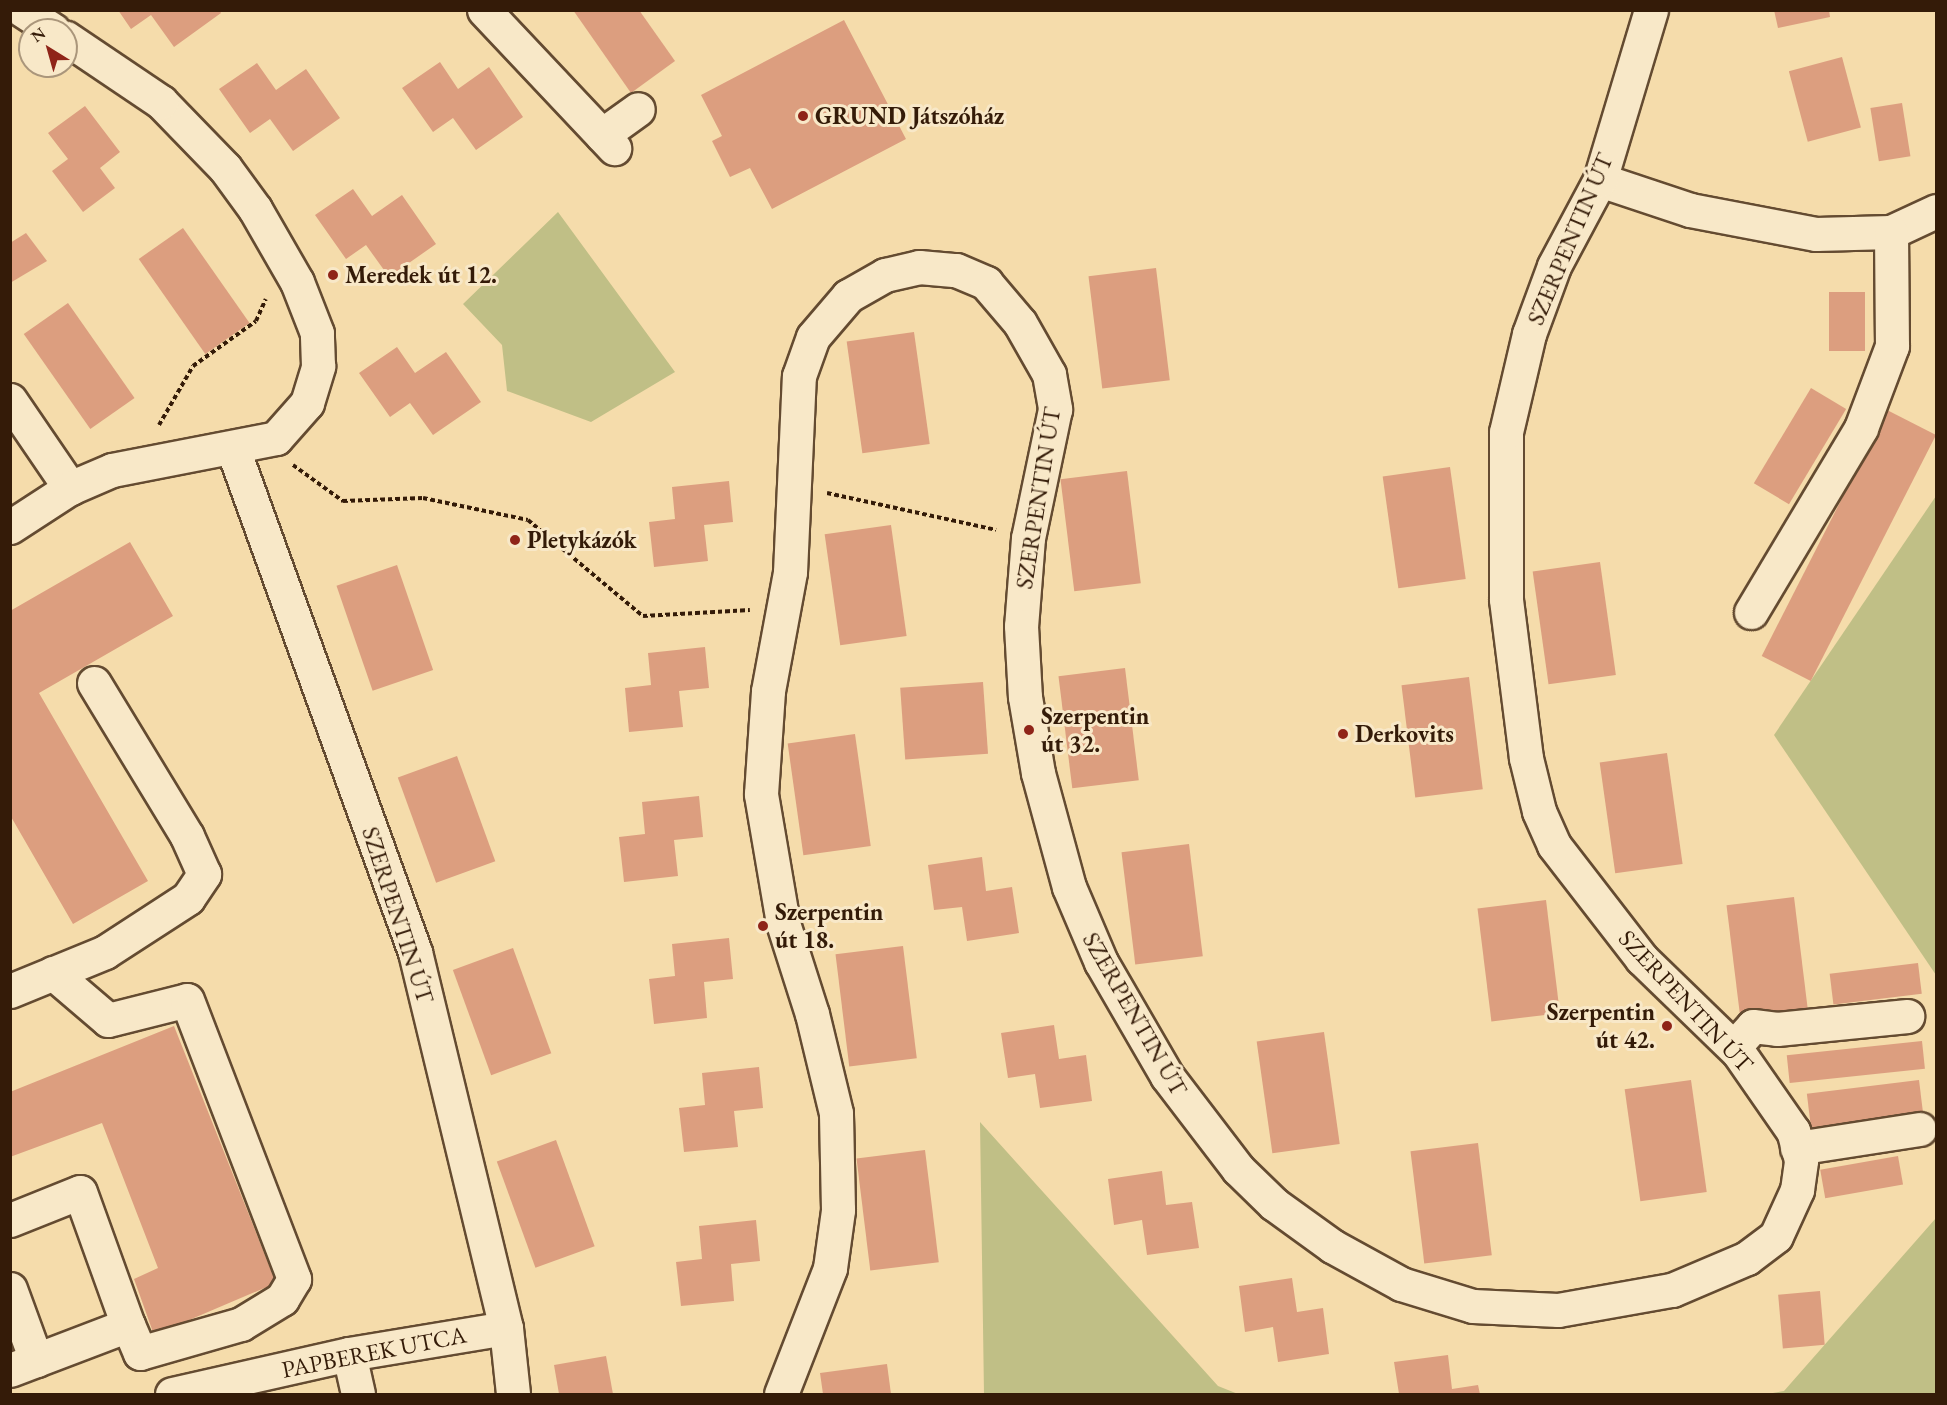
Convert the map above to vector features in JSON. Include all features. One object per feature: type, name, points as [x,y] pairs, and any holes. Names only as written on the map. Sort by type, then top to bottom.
[{"type":"street","points":[[484,10],[608,141],[638,109]]},
{"type":"street","name":"SZERPENTIN ÚT","points":[[781,1395],[830,1268],[838,1210],[836,1113],[812,1014],[783,923],[762,806],[764,731],[792,551],[792,484],[799,376],[807,346],[826,319],[859,288],[885,275],[919,267],[956,270],[986,284],[1020,322],[1041,355],[1053,388],[1051,436],[1029,538],[1021,626],[1025,697],[1040,782],[1075,905],[1101,963],[1167,1076],[1238,1169],[1274,1204],[1332,1246],[1401,1284],[1473,1306],[1558,1310],[1672,1290],[1747,1258],[1776,1236],[1789,1215],[1797,1190],[1801,1160],[1793,1131],[1734,1047],[1642,959],[1554,845],[1539,811],[1526,758],[1506,599],[1506,432],[1539,305],[1554,266],[1600,180],[1652,10]]},
{"type":"street","points":[[10,527],[70,488],[112,470],[145,462],[248,446],[284,433],[301,411],[318,366],[317,333],[284,259],[225,168],[182,121],[161,102],[78,46]]},
{"type":"street","points":[[1600,180],[1690,210],[1816,234],[1891,232],[1936,211]]},
{"type":"street","points":[[1751,612],[1861,428],[1892,346],[1891,232]]},
{"type":"street","points":[[10,400],[70,488]]},
{"type":"street","name":"SZERPENTIN ÚT","points":[[248,446],[415,952],[506,1328],[513,1395]]},
{"type":"street","points":[[10,991],[105,952],[188,898],[204,874],[187,836],[94,683]]},
{"type":"street","points":[[10,1220],[80,1192],[140,1353],[241,1324],[282,1299],[294,1279],[187,1000],[108,1020],[53,973]]},
{"type":"street","points":[[1734,1047],[1752,1026],[1777,1029],[1907,1016]]},
{"type":"street","points":[[1797,1148],[1920,1129]]},
{"type":"street","points":[[10,1289],[23,1365],[128,1325]]},
{"type":"street","name":"PAPBEREK UTCA","points":[[172,1395],[349,1354],[506,1328]]},
{"type":"street","points":[[349,1354],[358,1395]]},
{"type":"path","points":[[145,462],[158,428],[194,366],[256,321],[284,259]]},
{"type":"path","points":[[248,446],[343,501],[423,498],[528,520],[644,616],[784,609]]},
{"type":"path","points":[[792,484],[890,509],[1029,538]]},
{"type":"shaded area","points":[[558,212],[675,372],[591,422],[507,391],[502,345],[463,304]]},
{"type":"shaded area","points":[[1936,496],[1936,975],[1774,735]]},
{"type":"shaded area","points":[[980,1122],[1218,1386],[1238,1394],[984,1394]]},
{"type":"shaded area","points":[[1936,1218],[1936,1394],[1767,1394],[1784,1391]]},
{"type":"building","points":[[118,10],[219,10],[221,13],[174,47],[151,15],[131,29]]},
{"type":"building","points":[[573,10],[639,10],[675,61],[631,93]]},
{"type":"building","points":[[1774,10],[1829,10],[1830,17],[1778,28]]},
{"type":"building","name":"GRUND Játszóház","points":[[844,20],[906,139],[772,209],[750,168],[730,177],[712,141],[722,136],[701,95]]},
{"type":"building","points":[[1842,57],[1861,128],[1808,142],[1789,71]]},
{"type":"building","points":[[440,62],[458,89],[489,67],[523,117],[476,150],[453,118],[433,132],[402,88]]},
{"type":"building","points":[[257,63],[276,90],[306,69],[340,118],[293,151],[270,119],[250,133],[219,89]]},
{"type":"building","points":[[1902,103],[1910,156],[1879,161],[1870,108]]},
{"type":"building","points":[[85,106],[120,152],[100,168],[115,188],[83,212],[52,171],[68,159],[48,133]]},
{"type":"building","points":[[353,189],[372,216],[402,195],[436,244],[389,277],[366,245],[346,259],[315,215]]},
{"type":"building","points":[[183,228],[250,323],[205,354],[139,259]]},
{"type":"building","points":[[26,233],[47,261],[10,283],[10,243]]},
{"type":"building","points":[[1156,268],[1170,380],[1102,388],[1089,276]]},
{"type":"building","points":[[1829,292],[1865,292],[1865,351],[1829,351]]},
{"type":"building","points":[[68,303],[135,398],[90,429],[24,334]]},
{"type":"building","points":[[914,332],[930,444],[862,453],[847,341]]},
{"type":"building","points":[[397,347],[415,373],[446,352],[481,402],[433,435],[410,403],[390,417],[359,373]]},
{"type":"building","points":[[1811,388],[1846,409],[1789,504],[1754,483]]},
{"type":"building","points":[[1887,410],[1936,435],[1811,681],[1762,656]]},
{"type":"building","points":[[1450,467],[1466,579],[1398,588],[1383,476]]},
{"type":"building","points":[[1127,471],[1141,583],[1074,591],[1060,479]]},
{"type":"building","points":[[729,481],[733,522],[704,525],[708,561],[654,567],[649,522],[675,519],[672,487]]},
{"type":"building","points":[[891,525],[907,636],[840,645],[825,534]]},
{"type":"building","points":[[130,542],[173,616],[39,693],[148,881],[73,924],[10,815],[10,611]]},
{"type":"building","points":[[1600,562],[1616,675],[1549,684],[1533,571]]},
{"type":"building","points":[[397,565],[433,670],[373,691],[336,586]]},
{"type":"building","points":[[705,647],[709,688],[679,691],[683,727],[629,732],[625,688],[651,685],[648,653]]},
{"type":"building","points":[[1125,668],[1139,780],[1072,788],[1058,676]]},
{"type":"building","points":[[1469,677],[1483,789],[1415,797],[1402,685]]},
{"type":"building","points":[[983,682],[988,754],[905,760],[900,688]]},
{"type":"building","points":[[855,734],[871,846],[803,855],[788,743]]},
{"type":"building","points":[[1667,753],[1683,864],[1615,873],[1600,762]]},
{"type":"building","points":[[457,756],[495,861],[436,883],[398,778]]},
{"type":"building","points":[[699,796],[703,837],[674,840],[678,876],[624,882],[619,837],[645,834],[642,802]]},
{"type":"building","points":[[1189,844],[1203,956],[1135,964],[1122,852]]},
{"type":"building","points":[[982,857],[986,891],[1012,887],[1019,933],[967,941],[962,907],[934,910],[928,865]]},
{"type":"building","points":[[1794,897],[1808,1009],[1740,1017],[1727,905]]},
{"type":"building","points":[[1546,900],[1560,1013],[1491,1022],[1478,908]]},
{"type":"building","points":[[729,938],[733,979],[704,982],[707,1018],[654,1024],[649,979],[675,976],[672,944]]},
{"type":"building","points":[[903,946],[917,1058],[849,1066],[836,954]]},
{"type":"building","points":[[513,948],[551,1053],[491,1075],[453,970]]},
{"type":"building","points":[[1918,963],[1922,994],[1833,1005],[1830,974]]},
{"type":"building","points":[[1054,1025],[1059,1059],[1086,1055],[1092,1101],[1040,1108],[1035,1074],[1008,1078],[1001,1033]]},
{"type":"building","points":[[174,1026],[276,1283],[154,1335],[134,1279],[158,1268],[102,1123],[10,1157],[10,1092]]},
{"type":"building","points":[[1324,1032],[1340,1144],[1272,1153],[1257,1041]]},
{"type":"building","points":[[1922,1041],[1925,1069],[1790,1083],[1787,1055]]},
{"type":"building","points":[[759,1067],[763,1108],[734,1111],[738,1147],[684,1152],[679,1108],[705,1105],[702,1073]]},
{"type":"building","points":[[1691,1080],[1707,1192],[1640,1201],[1625,1089]]},
{"type":"building","points":[[1919,1080],[1923,1114],[1811,1128],[1807,1094]]},
{"type":"building","points":[[556,1140],[595,1246],[535,1268],[497,1162]]},
{"type":"building","points":[[1478,1143],[1492,1255],[1424,1263],[1411,1151]]},
{"type":"building","points":[[925,1150],[939,1262],[870,1271],[857,1158]]},
{"type":"building","points":[[1898,1156],[1903,1185],[1825,1198],[1820,1170]]},
{"type":"building","points":[[1162,1171],[1166,1205],[1192,1202],[1199,1248],[1147,1255],[1142,1220],[1114,1225],[1108,1179]]},
{"type":"building","points":[[756,1220],[760,1261],[731,1264],[734,1301],[681,1306],[676,1262],[702,1259],[699,1226]]},
{"type":"building","points":[[1292,1278],[1297,1312],[1323,1308],[1329,1354],[1278,1362],[1273,1327],[1245,1332],[1239,1286]]},
{"type":"building","points":[[1820,1291],[1825,1345],[1783,1348],[1778,1295]]},
{"type":"building","points":[[1448,1355],[1452,1389],[1478,1385],[1480,1394],[1399,1394],[1394,1362]]},
{"type":"building","points":[[606,1356],[613,1394],[559,1394],[554,1365]]},
{"type":"building","points":[[887,1364],[891,1394],[823,1394],[820,1373]]},
{"type":"place","name":"GRUND Játszóház","points":[[803,116]]},
{"type":"place","name":"Meredek út 12.","points":[[333,275]]},
{"type":"place","name":"Pletykázók","points":[[515,540]]},
{"type":"place","name":"Szerpentin út 32.","points":[[1029,730]]},
{"type":"place","name":"Derkovits","points":[[1343,734]]},
{"type":"place","name":"Szerpentin út 18.","points":[[763,926]]},
{"type":"place","name":"Szerpentin út 42.","points":[[1667,1026]]}]
